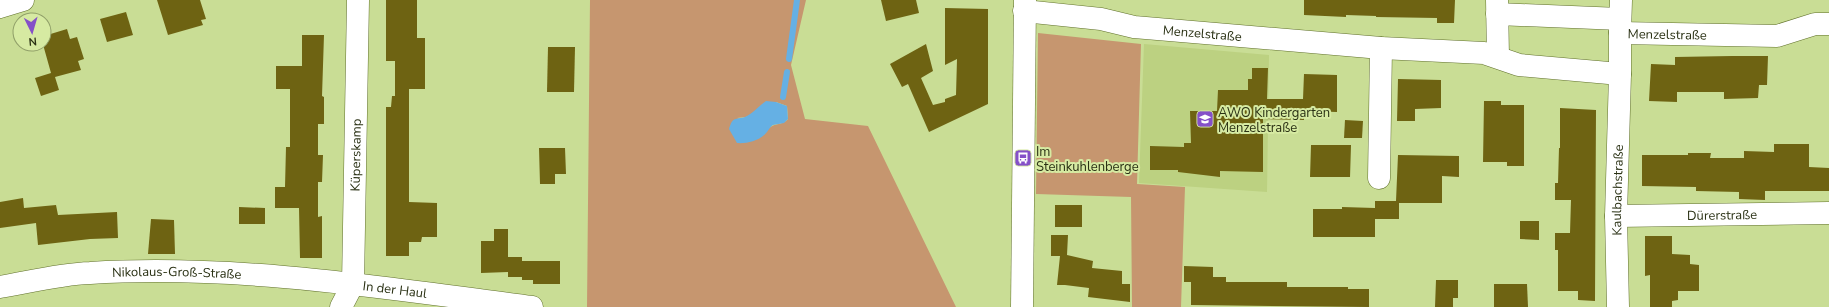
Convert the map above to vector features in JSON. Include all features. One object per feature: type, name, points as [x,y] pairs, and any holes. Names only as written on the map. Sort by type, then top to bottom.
[{"type":"street","points":[[0,7],[22,0]]},
{"type":"street","name":"Küperskamp","points":[[341,307],[353,284],[358,0]]},
{"type":"street","points":[[1022,307],[1024,6]]},
{"type":"street","name":"Menzelstraße","points":[[1024,6],[1101,19],[1134,27],[1381,48],[1484,52],[1519,65],[1620,74],[1620,17]]},
{"type":"street","name":"Menzelstraße","points":[[1498,56],[1497,7],[1620,17],[1778,36],[1815,24],[1829,24]]},
{"type":"street","points":[[1379,178],[1381,48]]},
{"type":"street","name":"Kaulbachstraße","points":[[1618,307],[1616,216],[1620,74]]},
{"type":"street","name":"Dürerstraße","points":[[1616,216],[1829,213]]},
{"type":"street","name":"Nikolaus-Groß-Straße","points":[[0,287],[88,273],[208,271],[353,284]]},
{"type":"street","name":"In der Haul","points":[[353,284],[532,307]]},
{"type":"shaded area","points":[[590,0],[806,0],[791,65],[805,119],[868,126],[956,307],[587,307]],"holes":[[[776,102],[787,106],[788,119],[769,128],[737,118],[746,117]]]},
{"type":"shaded area","points":[[1038,33],[1141,44],[1137,184],[1185,187],[1181,307],[1132,307],[1131,197],[1036,194]]},
{"type":"shaded area","name":"AWO Kindergarten Menzelstraße","points":[[1144,44],[1269,55],[1267,192],[1139,183]]},
{"type":"water","points":[[766,101],[776,102],[787,106],[788,119],[784,123],[770,127],[764,135],[758,139],[749,142],[737,143],[729,129],[733,120],[748,116]]},
{"type":"building","points":[[157,0],[200,0],[206,19],[201,20],[203,25],[168,35]]},
{"type":"building","points":[[386,0],[417,0],[417,38],[425,38],[425,89],[409,89],[409,202],[437,203],[437,237],[422,237],[421,242],[409,242],[409,256],[386,256],[386,107],[391,107],[392,96],[395,96],[395,61],[386,61]]},
{"type":"building","points":[[881,0],[916,0],[919,13],[886,21]]},
{"type":"building","points":[[1304,0],[1455,0],[1454,23],[1437,23],[1437,18],[1304,15]]},
{"type":"building","points":[[945,8],[988,9],[988,104],[929,132],[908,84],[902,87],[890,64],[926,44],[933,71],[921,78],[933,105],[945,102],[945,99],[956,95],[957,59],[945,65]]},
{"type":"building","points":[[126,12],[133,35],[107,42],[100,19]]},
{"type":"building","points":[[67,29],[70,39],[77,37],[84,59],[78,61],[81,70],[55,77],[59,90],[41,96],[35,78],[51,73],[45,52],[52,52],[52,34]]},
{"type":"building","points":[[302,35],[324,35],[322,96],[324,97],[324,124],[318,124],[318,155],[323,155],[322,182],[318,182],[318,217],[322,216],[322,258],[300,258],[299,208],[275,208],[275,187],[285,187],[286,147],[290,147],[290,89],[276,89],[276,66],[302,66]]},
{"type":"building","points":[[548,47],[575,47],[574,92],[547,92]]},
{"type":"building","points":[[1768,56],[1767,85],[1759,85],[1758,98],[1724,99],[1724,92],[1677,92],[1677,102],[1649,101],[1651,64],[1675,65],[1675,57]]},
{"type":"building","points":[[1252,68],[1268,68],[1267,99],[1303,99],[1304,74],[1337,75],[1337,112],[1304,111],[1304,120],[1263,119],[1263,172],[1220,171],[1220,177],[1178,172],[1178,170],[1150,170],[1150,146],[1184,147],[1184,143],[1191,143],[1190,111],[1217,111],[1218,90],[1248,90],[1248,79],[1252,79]]},
{"type":"building","points":[[1398,79],[1441,80],[1441,108],[1415,109],[1415,121],[1397,121]]},
{"type":"building","points":[[1484,101],[1501,101],[1501,105],[1524,105],[1524,166],[1507,166],[1507,162],[1483,162]]},
{"type":"building","points":[[1560,108],[1596,110],[1595,301],[1578,300],[1578,291],[1558,291],[1558,250],[1555,250],[1555,233],[1570,233],[1571,200],[1555,200],[1555,183],[1558,183],[1560,148]]},
{"type":"building","points":[[1345,120],[1363,121],[1362,138],[1344,138]]},
{"type":"building","points":[[1774,144],[1809,144],[1809,167],[1829,168],[1829,191],[1765,191],[1765,200],[1739,199],[1739,192],[1696,191],[1696,187],[1642,186],[1642,155],[1688,155],[1688,153],[1711,153],[1710,158],[1744,158],[1744,151],[1774,152]]},
{"type":"building","points":[[1311,145],[1351,145],[1350,177],[1310,177]]},
{"type":"building","points":[[539,148],[565,148],[566,174],[555,174],[555,184],[540,184]]},
{"type":"building","points":[[1398,155],[1459,156],[1459,177],[1442,176],[1442,203],[1399,203],[1399,219],[1375,219],[1375,237],[1313,237],[1313,209],[1342,209],[1342,207],[1375,208],[1375,201],[1396,201]]},
{"type":"building","points":[[23,198],[24,208],[56,205],[58,215],[117,212],[118,238],[90,239],[38,245],[36,223],[0,228],[0,202]]},
{"type":"building","points":[[1055,205],[1082,205],[1082,227],[1055,227]]},
{"type":"building","points":[[239,207],[265,208],[265,224],[239,224]]},
{"type":"building","points":[[151,219],[174,220],[175,254],[148,254]]},
{"type":"building","points":[[1520,221],[1539,221],[1539,240],[1520,239]]},
{"type":"building","points":[[494,229],[508,229],[508,257],[522,257],[522,261],[560,261],[560,284],[533,284],[533,280],[522,280],[522,277],[508,277],[508,272],[481,273],[481,241],[494,241]]},
{"type":"building","points":[[1051,235],[1068,235],[1067,255],[1093,261],[1092,268],[1122,271],[1122,284],[1130,284],[1130,302],[1088,297],[1089,288],[1057,285],[1060,256],[1051,256]]},
{"type":"building","points":[[1645,236],[1672,236],[1672,254],[1690,255],[1690,264],[1699,265],[1699,291],[1678,291],[1678,300],[1672,301],[1672,307],[1650,307],[1650,275],[1645,276]]},
{"type":"building","points":[[1184,266],[1213,267],[1213,277],[1226,277],[1226,282],[1287,282],[1287,287],[1348,287],[1348,289],[1369,289],[1369,307],[1191,305],[1191,282],[1184,282]]},
{"type":"building","points":[[1436,280],[1458,280],[1458,298],[1453,298],[1453,307],[1435,307]]},
{"type":"building","points":[[1494,284],[1527,284],[1528,307],[1494,307]]},
{"type":"waterway","points":[[789,59],[797,0]]},
{"type":"waterway","points":[[783,97],[787,72]]},
{"type":"place","name":"AWO Kindergarten Menzelstraße","points":[[1205,119]]},
{"type":"place","name":"Im Steinkuhlenberge","points":[[1023,158]]}]
